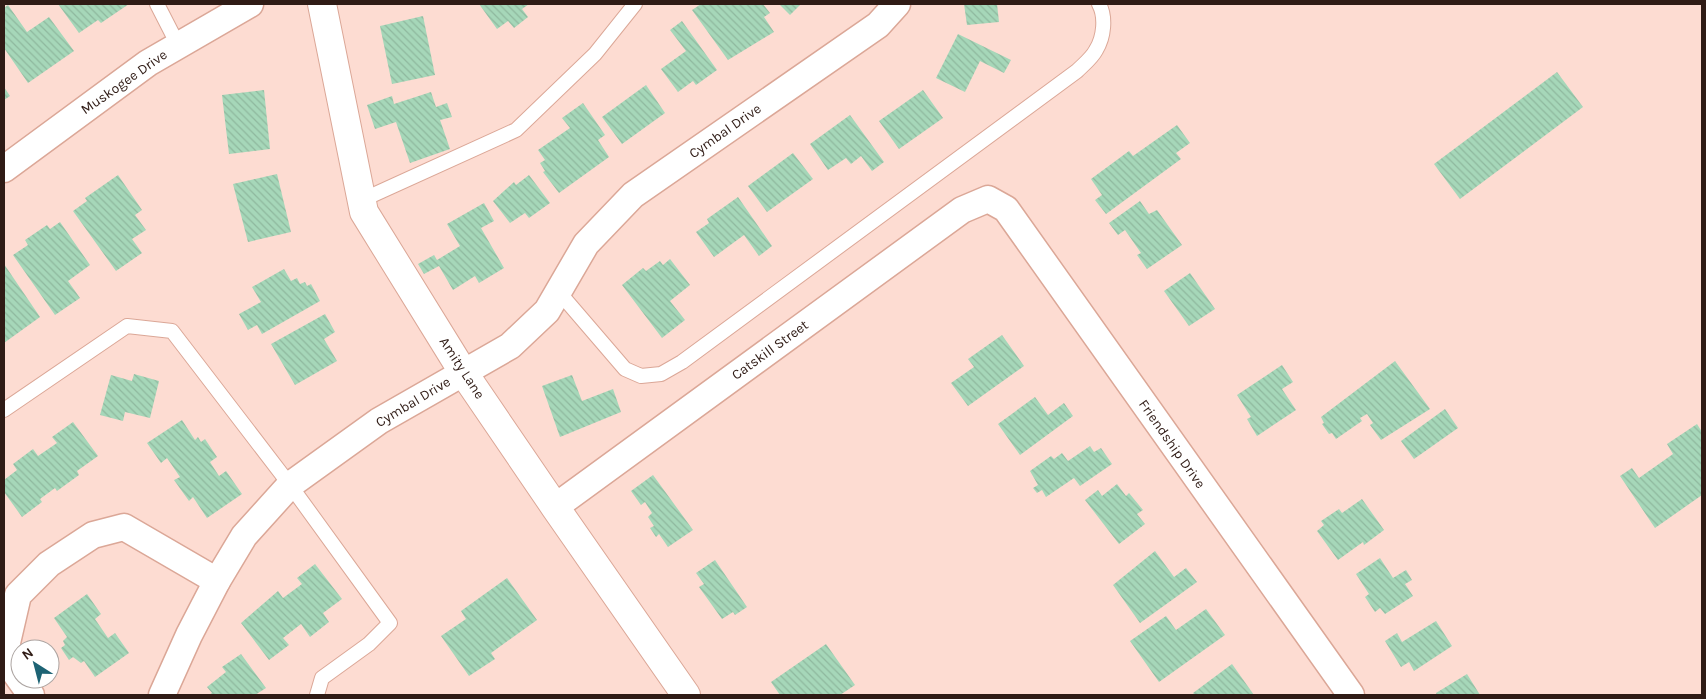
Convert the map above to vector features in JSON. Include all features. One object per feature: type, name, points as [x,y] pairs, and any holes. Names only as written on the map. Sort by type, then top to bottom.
[{"type":"street","name":"Muskogee Drive","points":[[4,170],[148,63],[250,4]]},
{"type":"street","name":"Amity Lane","points":[[322,4],[364,212],[463,372],[686,695]]},
{"type":"street","name":"Cymbal Drive","points":[[162,695],[189,635],[217,580],[244,536],[290,486],[379,421],[510,346],[547,311],[586,244],[633,195],[878,25],[896,4]]},
{"type":"street","name":"Catskill Street","points":[[555,507],[962,210],[988,199]]},
{"type":"street","name":"Friendship Drive","points":[[988,199],[1006,209],[1351,695]]},
{"type":"street","points":[[31,695],[16,674],[6,647],[18,595],[49,564],[93,535],[124,527],[217,580]]},
{"type":"lane","points":[[157,4],[178,45]]},
{"type":"lane","points":[[362,200],[516,130],[595,54],[635,4]]},
{"type":"lane","points":[[558,291],[625,369],[641,376],[661,374],[682,362],[1077,71],[1096,51],[1104,29],[1102,10],[1099,4]]},
{"type":"lane","points":[[4,410],[126,326],[172,331],[290,486],[390,623],[369,644],[322,678],[321,692]]},
{"type":"building","points":[[58,4],[129,4],[101,23],[98,20],[79,33]]},
{"type":"building","points":[[479,4],[529,4],[522,9],[528,17],[514,28],[508,21],[497,29]]},
{"type":"building","points":[[701,4],[763,4],[770,13],[764,17],[774,32],[728,60],[692,10]]},
{"type":"building","points":[[779,4],[801,4],[790,15]]},
{"type":"building","points":[[964,4],[997,4],[999,22],[967,25]]},
{"type":"building","points":[[8,5],[27,32],[49,17],[74,51],[28,83],[4,48],[4,8]]},
{"type":"building","points":[[423,16],[435,75],[392,84],[380,26]]},
{"type":"building","points":[[682,21],[717,70],[696,85],[693,81],[678,92],[661,69],[686,51],[670,30]]},
{"type":"building","points":[[958,34],[1011,60],[1004,73],[980,61],[965,92],[936,78]]},
{"type":"building","points":[[1557,72],[1583,107],[1460,199],[1434,164]]},
{"type":"building","points":[[646,85],[665,113],[622,144],[602,117]]},
{"type":"building","points":[[4,87],[10,96],[4,100]]},
{"type":"building","points":[[264,90],[270,149],[229,154],[222,95]]},
{"type":"building","points":[[923,90],[943,118],[899,149],[879,121]]},
{"type":"building","points":[[431,92],[436,107],[447,103],[452,117],[440,120],[450,149],[410,163],[396,122],[375,129],[367,105],[392,96],[394,104]]},
{"type":"building","points":[[583,103],[605,135],[598,140],[609,157],[559,193],[543,172],[545,171],[540,163],[545,160],[538,150],[570,128],[562,118]]},
{"type":"building","points":[[850,115],[884,162],[872,171],[861,156],[851,164],[846,158],[828,170],[810,144]]},
{"type":"building","points":[[1177,125],[1190,143],[1176,153],[1181,159],[1106,214],[1095,200],[1102,195],[1091,179],[1129,151],[1133,156]]},
{"type":"building","points":[[793,153],[813,179],[767,212],[748,186]]},
{"type":"building","points":[[277,174],[291,232],[248,242],[233,184]]},
{"type":"building","points":[[118,175],[142,210],[135,215],[146,230],[132,239],[142,253],[116,271],[73,211],[87,201],[85,198]]},
{"type":"building","points":[[529,175],[550,203],[529,218],[525,213],[510,223],[493,201],[514,182],[516,185]]},
{"type":"building","points":[[738,197],[772,246],[759,256],[744,235],[714,257],[696,232],[709,223],[707,219]]},
{"type":"building","points":[[1140,201],[1149,214],[1157,210],[1182,245],[1147,269],[1137,255],[1141,253],[1125,230],[1118,235],[1109,223]]},
{"type":"building","points":[[484,203],[494,221],[481,228],[504,268],[479,283],[475,276],[453,290],[439,266],[424,274],[418,264],[434,255],[437,260],[460,246],[447,224]]},
{"type":"building","points":[[60,222],[90,265],[68,281],[80,298],[55,315],[13,255],[28,245],[25,240],[47,225],[50,229]]},
{"type":"building","points":[[670,259],[690,285],[670,301],[685,320],[662,338],[622,285],[643,268],[646,271],[660,261],[663,265]]},
{"type":"building","points":[[4,264],[40,317],[4,343]]},
{"type":"building","points":[[284,269],[291,281],[297,278],[300,284],[305,282],[307,286],[311,284],[320,301],[262,334],[257,325],[248,330],[239,314],[261,302],[252,287]]},
{"type":"building","points":[[1190,273],[1215,309],[1189,326],[1164,291]]},
{"type":"building","points":[[325,314],[335,332],[324,339],[337,361],[295,385],[271,344]]},
{"type":"building","points":[[1002,335],[1024,366],[968,406],[951,383],[974,367],[968,359]]},
{"type":"building","points":[[1395,361],[1430,409],[1381,440],[1370,425],[1373,423],[1367,414],[1360,418],[1362,421],[1336,439],[1332,433],[1329,434],[1322,424],[1324,423],[1321,417]]},
{"type":"building","points":[[1282,365],[1293,382],[1282,389],[1296,410],[1257,436],[1247,419],[1251,417],[1237,395]]},
{"type":"building","points":[[134,374],[159,381],[150,418],[125,412],[123,421],[100,415],[111,375],[132,381]]},
{"type":"building","points":[[572,375],[582,401],[613,389],[621,412],[560,437],[542,386]]},
{"type":"building","points":[[1035,397],[1048,415],[1064,403],[1073,416],[1020,455],[998,424]]},
{"type":"building","points":[[1445,409],[1458,428],[1414,459],[1401,441]]},
{"type":"building","points":[[182,420],[195,440],[198,437],[201,442],[205,439],[217,457],[210,462],[219,476],[226,471],[242,494],[207,518],[193,497],[189,501],[174,480],[180,477],[167,458],[161,463],[147,443]]},
{"type":"building","points":[[73,422],[98,456],[77,471],[79,475],[57,491],[55,488],[40,499],[42,502],[22,517],[4,492],[4,480],[17,470],[13,464],[33,449],[38,456],[57,443],[52,437]]},
{"type":"building","points":[[1697,424],[1702,432],[1702,495],[1655,528],[1620,476],[1632,468],[1639,478],[1673,454],[1667,444]]},
{"type":"building","points":[[1090,446],[1094,452],[1101,448],[1112,464],[1080,486],[1074,478],[1046,497],[1042,490],[1037,493],[1033,488],[1038,485],[1030,471],[1051,456],[1054,459],[1062,453],[1068,461]]},
{"type":"building","points":[[653,475],[693,530],[668,547],[659,534],[656,537],[650,528],[654,526],[648,517],[652,513],[645,502],[641,505],[631,491]]},
{"type":"building","points":[[1117,484],[1126,496],[1129,493],[1143,510],[1137,514],[1145,524],[1119,544],[1085,500],[1098,490],[1102,496]]},
{"type":"building","points":[[1362,499],[1384,530],[1364,545],[1363,542],[1338,560],[1317,531],[1324,525],[1321,521],[1339,509],[1342,513]]},
{"type":"building","points":[[1155,551],[1174,577],[1186,568],[1197,582],[1140,623],[1113,585]]},
{"type":"building","points":[[1380,558],[1393,578],[1406,570],[1412,580],[1405,584],[1413,596],[1385,614],[1380,608],[1375,612],[1365,597],[1369,594],[1356,574]]},
{"type":"building","points":[[715,560],[747,607],[735,615],[733,612],[722,619],[699,587],[704,584],[696,573]]},
{"type":"building","points":[[315,564],[342,599],[323,613],[329,622],[310,637],[301,624],[283,638],[289,645],[269,660],[241,623],[278,591],[283,598],[302,584],[297,578]]},
{"type":"building","points":[[507,578],[537,620],[491,653],[495,659],[469,676],[441,636],[466,619],[461,611]]},
{"type":"building","points":[[87,594],[101,614],[95,619],[108,638],[115,633],[129,653],[95,677],[84,661],[81,663],[73,657],[69,660],[61,648],[65,645],[63,641],[67,637],[54,618]]},
{"type":"building","points":[[1206,609],[1225,635],[1159,682],[1130,641],[1166,616],[1176,630]]},
{"type":"building","points":[[1436,621],[1452,646],[1414,671],[1409,662],[1401,667],[1385,641],[1397,633],[1402,642]]},
{"type":"building","points":[[826,644],[855,685],[840,695],[780,695],[771,682]]},
{"type":"building","points":[[241,654],[266,688],[255,695],[209,695],[212,693],[207,687],[226,672],[222,667]]},
{"type":"building","points":[[1232,664],[1254,695],[1195,695],[1193,693]]},
{"type":"building","points":[[1467,674],[1480,695],[1437,695],[1436,693]]}]
